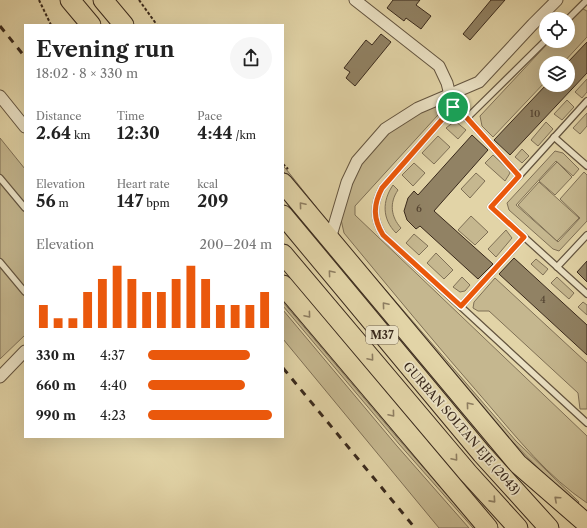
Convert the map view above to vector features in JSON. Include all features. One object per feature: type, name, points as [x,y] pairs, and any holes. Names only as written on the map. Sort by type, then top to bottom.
[{"type":"highway","points":[[70,0],[90,24]]},
{"type":"highway","points":[[103,0],[123,24]]},
{"type":"highway","points":[[284,184],[518,464],[587,524]]},
{"type":"highway","name":"GURBAN SOLTAN EJE (2043)","points":[[284,216],[482,454],[549,528]]},
{"type":"highway","name":"GURBAN SOLTAN EJE (2043)","points":[[284,255],[468,473],[518,528]]},
{"type":"highway","points":[[284,286],[488,528]]},
{"type":"street","points":[[355,0],[439,66],[447,83],[453,107]]},
{"type":"street","points":[[330,239],[347,182],[357,161],[385,129],[418,108],[479,82],[557,0]]},
{"type":"street","points":[[0,96],[24,126]]},
{"type":"street","points":[[0,377],[24,352]]},
{"type":"lane","points":[[575,12],[587,1]]},
{"type":"lane","points":[[467,118],[539,47]]},
{"type":"lane","points":[[587,101],[491,207],[587,294]]},
{"type":"lane","points":[[519,176],[467,118],[453,107],[382,188],[377,198],[374,212],[376,224],[383,235],[587,422]]},
{"type":"lane","points":[[554,137],[587,166]]},
{"type":"lane","points":[[0,178],[24,207]]},
{"type":"lane","points":[[557,267],[587,235]]},
{"type":"lane","points":[[461,306],[524,237]]},
{"type":"lane","points":[[0,262],[24,291]]},
{"type":"path","points":[[39,0],[51,24]]},
{"type":"path","points":[[139,0],[156,24]]},
{"type":"shaded area","points":[[583,9],[587,11],[587,37],[569,56],[539,56],[539,88],[493,137],[482,126],[480,116],[543,48],[575,48],[575,14]]},
{"type":"shaded area","points":[[587,79],[587,92],[582,98],[575,92]]},
{"type":"shaded area","points":[[567,100],[574,107],[562,120],[554,114]]},
{"type":"shaded area","points":[[440,102],[448,102],[448,104],[355,206],[355,215],[587,436],[587,503],[573,493],[546,469],[522,443],[433,340],[344,233],[340,215],[350,175],[396,125]]},
{"type":"shaded area","points":[[587,113],[587,126],[580,134],[573,128]]},
{"type":"shaded area","points":[[455,121],[466,130],[458,139],[446,128]]},
{"type":"shaded area","points":[[546,122],[553,129],[538,146],[531,140]]},
{"type":"shaded area","points":[[438,136],[450,147],[434,164],[422,153]]},
{"type":"shaded area","points":[[0,138],[24,168],[24,336],[0,359]]},
{"type":"shaded area","points":[[522,149],[529,156],[522,163],[515,157]]},
{"type":"shaded area","points":[[555,151],[563,153],[579,169],[573,176],[556,161],[516,205],[558,242],[580,218],[560,199],[584,172],[587,175],[587,221],[559,251],[553,249],[509,210],[507,203]]},
{"type":"shaded area","points":[[493,155],[508,169],[510,173],[505,181],[485,163]]},
{"type":"shaded area","points":[[557,162],[572,177],[555,195],[539,181]]},
{"type":"shaded area","points":[[414,163],[425,173],[413,186],[402,175]]},
{"type":"shaded area","points":[[284,167],[317,208],[315,209],[284,172]]},
{"type":"shaded area","points":[[476,173],[485,181],[470,198],[461,189]]},
{"type":"shaded area","points":[[539,182],[579,218],[557,241],[518,205]]},
{"type":"shaded area","points":[[393,185],[398,190],[393,200],[392,210],[395,219],[401,228],[396,233],[388,222],[385,210],[387,197]]},
{"type":"shaded area","points":[[471,216],[488,232],[475,245],[458,230]]},
{"type":"shaded area","points":[[506,230],[512,238],[496,257],[488,249]]},
{"type":"shaded area","points":[[414,234],[428,246],[419,255],[406,243]]},
{"type":"shaded area","points":[[353,252],[516,441],[579,502],[577,505],[516,446],[488,415],[405,318],[352,253]]},
{"type":"shaded area","points":[[436,253],[453,270],[444,279],[427,263]]},
{"type":"shaded area","points":[[536,259],[548,269],[543,275],[531,264]]},
{"type":"shaded area","points":[[462,277],[470,285],[465,291],[460,292],[453,287]]},
{"type":"shaded area","points":[[557,277],[574,293],[569,299],[551,283]]},
{"type":"shaded area","points":[[495,278],[587,363],[587,409],[580,409],[578,393],[489,311],[478,311],[473,308],[474,302]]},
{"type":"shaded area","points":[[583,302],[587,305],[587,315],[578,307]]},
{"type":"shaded area","points":[[284,303],[476,528],[473,528],[399,444],[284,307]]},
{"type":"shaded area","points":[[284,311],[397,446],[469,528],[439,528],[284,340]]},
{"type":"building","points":[[393,0],[420,0],[416,5],[431,16],[421,29],[406,18],[404,21],[387,8]]},
{"type":"building","points":[[491,0],[505,0],[470,40],[463,34]]},
{"type":"building","points":[[381,34],[391,42],[355,86],[346,78],[350,72],[344,68],[366,40],[372,45]]},
{"type":"building","points":[[587,42],[587,73],[575,86],[575,56],[574,56]]},
{"type":"building","points":[[539,92],[569,92],[510,155],[494,140]]},
{"type":"building","points":[[472,135],[488,150],[434,211],[493,264],[478,279],[420,226],[416,229],[407,220],[404,211],[408,198],[414,191],[418,195]]},
{"type":"building","points":[[514,258],[587,325],[587,355],[499,274]]},
{"type":"building","points":[[587,261],[587,282],[577,272]]},
{"type":"railway","points":[[0,26],[24,56]]},
{"type":"railway","points":[[284,369],[415,528]]},
{"type":"route","points":[[453,107],[467,118],[519,176],[491,207],[524,237],[461,306],[383,235],[376,224],[374,212],[377,198],[382,188],[453,107]]}]
